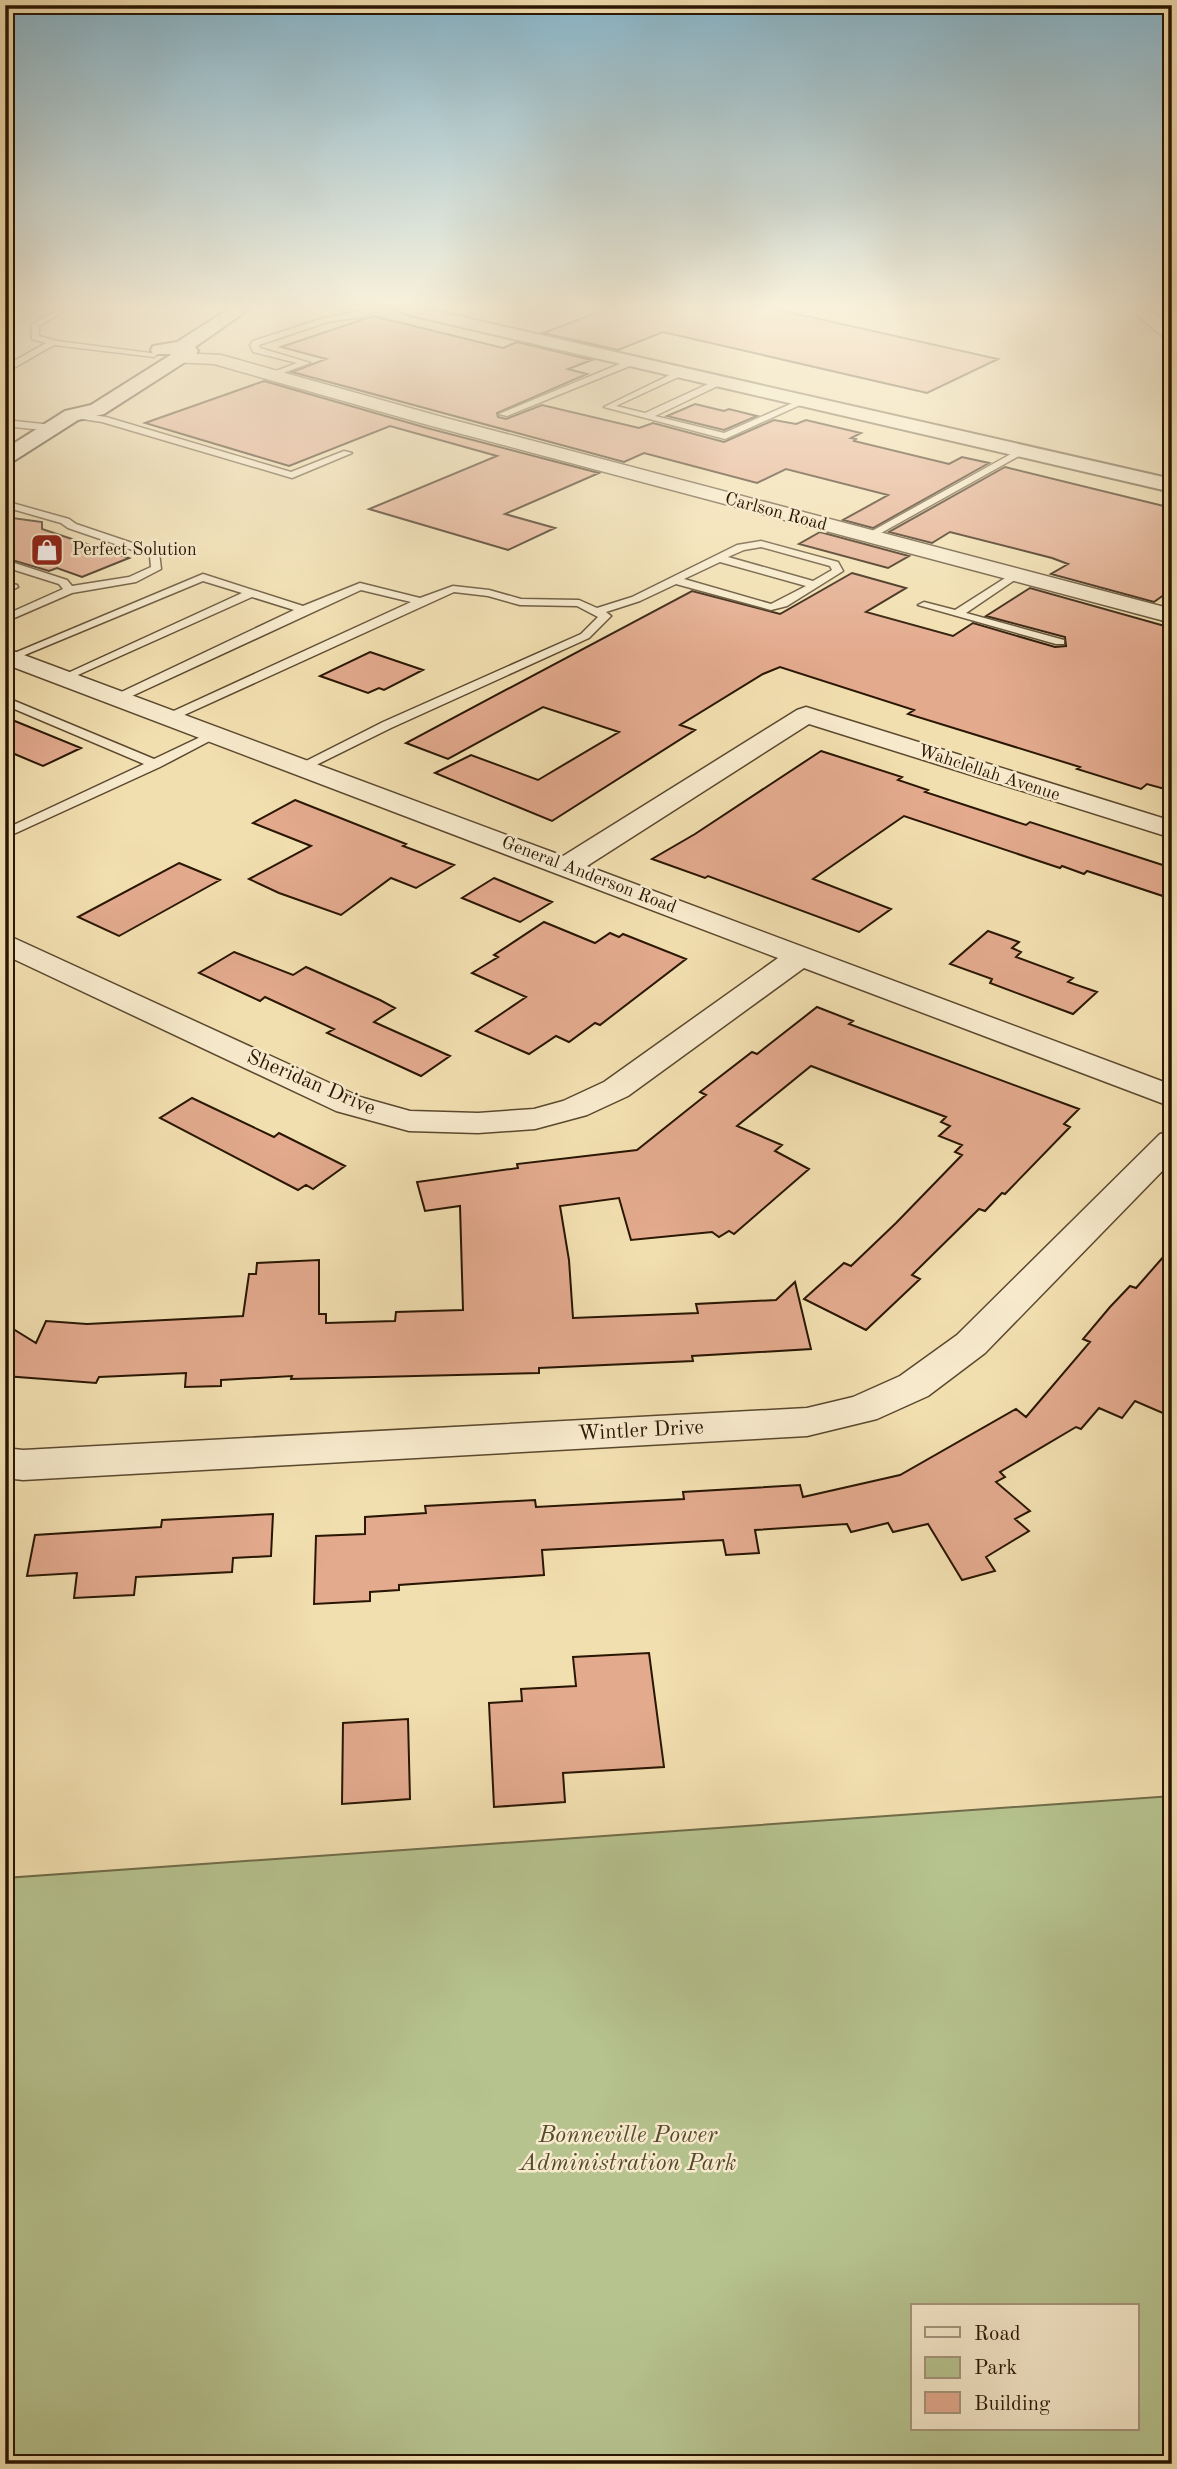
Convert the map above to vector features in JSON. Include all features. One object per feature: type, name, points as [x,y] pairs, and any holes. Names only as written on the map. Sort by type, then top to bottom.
[{"type":"street","points":[[5,458],[58,424]]},
{"type":"street","name":"Carlson Road","points":[[447,424],[1172,616]]},
{"type":"street","points":[[905,424],[1172,486]]},
{"type":"street","name":"General Anderson Road","points":[[8,656],[1172,1097]]},
{"type":"street","name":"Wahclellah Avenue","points":[[567,866],[806,715],[1172,830]]},
{"type":"street","name":"Sheridan Drive","points":[[5,943],[348,1104],[408,1121],[478,1123],[535,1119],[575,1108],[616,1089],[801,956]]},
{"type":"street","name":"Wintler Drive","points":[[5,1463],[23,1465],[807,1422],[863,1409],[914,1386],[971,1344],[1172,1140]]},
{"type":"lane","points":[[16,424],[52,428]]},
{"type":"lane","points":[[121,424],[292,475],[347,453]]},
{"type":"lane","points":[[675,424],[725,436],[752,424]]},
{"type":"lane","points":[[868,536],[1023,452]]},
{"type":"lane","points":[[5,505],[65,522],[155,554],[156,569],[132,580],[69,590],[5,619]]},
{"type":"lane","points":[[596,612],[636,599],[741,547],[761,544],[834,564],[838,571],[783,604],[771,607],[675,580]]},
{"type":"lane","points":[[719,558],[815,585]]},
{"type":"lane","points":[[5,562],[63,582],[69,590]]},
{"type":"lane","points":[[957,614],[1017,575]]},
{"type":"lane","points":[[8,656],[203,577],[304,610]]},
{"type":"lane","points":[[5,584],[13,587],[5,591]]},
{"type":"lane","points":[[119,698],[360,586],[421,601]]},
{"type":"lane","points":[[171,717],[421,601],[453,589],[489,593],[520,602],[579,603],[605,616],[585,636],[387,725],[304,767]]},
{"type":"lane","points":[[65,677],[251,593]]},
{"type":"lane","points":[[924,605],[1060,642]]},
{"type":"lane","points":[[5,701],[156,764]]},
{"type":"lane","points":[[5,834],[217,734]]},
{"type":"green space","name":"Bonneville Power Administration Park","points":[[1172,1796],[1172,2464],[5,2464],[5,1878]]},
{"type":"building","points":[[149,424],[414,424],[599,473],[505,514],[555,528],[508,550],[369,509],[497,456],[390,426],[289,466]]},
{"type":"building","points":[[485,424],[623,424],[639,428],[658,424],[724,442],[764,424],[824,424],[861,433],[851,438],[856,439],[854,441],[949,464],[962,457],[989,463],[873,528],[843,520],[888,495],[786,469],[757,483],[644,453],[624,462]]},
{"type":"building","points":[[700,424],[738,424],[724,430]]},
{"type":"building","points":[[1005,467],[1172,508],[1172,589],[1154,602],[1051,574],[1068,564],[1052,558],[950,532],[932,543],[889,532]]},
{"type":"building","points":[[5,517],[42,522],[42,529],[129,558],[82,577],[57,568],[49,571],[5,558]]},
{"type":"building","points":[[820,532],[909,556],[888,568],[799,544]]},
{"type":"building","points":[[852,573],[906,588],[866,612],[953,636],[973,623],[1055,647],[1066,646],[1065,637],[986,616],[1030,588],[1172,628],[1172,791],[1147,784],[1141,789],[1077,769],[1080,767],[908,714],[914,710],[780,667],[763,674],[680,725],[695,730],[552,821],[435,773],[471,755],[538,780],[619,732],[543,707],[448,759],[406,743],[692,591],[780,614]]},
{"type":"building","points":[[370,652],[423,670],[384,690],[379,688],[368,693],[320,676]]},
{"type":"building","points":[[5,717],[81,748],[43,766],[5,750]]},
{"type":"building","points":[[821,751],[902,777],[898,780],[928,790],[925,792],[1026,825],[1030,822],[1172,868],[1172,899],[1087,871],[1084,874],[1062,866],[1060,868],[904,816],[813,879],[891,909],[859,932],[708,876],[705,878],[652,859]]},
{"type":"building","points":[[295,800],[454,865],[416,888],[391,878],[341,915],[279,893],[249,879],[311,846],[253,823]]},
{"type":"building","points":[[179,863],[220,880],[119,936],[78,917]]},
{"type":"building","points":[[494,878],[552,902],[520,922],[462,898]]},
{"type":"building","points":[[544,922],[595,943],[610,933],[619,937],[623,934],[686,959],[600,1025],[595,1023],[569,1042],[556,1036],[529,1054],[476,1031],[526,997],[472,973]]},
{"type":"building","points":[[988,931],[1019,942],[1012,948],[1021,952],[1016,957],[1073,978],[1068,982],[1097,992],[1073,1014],[990,983],[992,979],[950,964]]},
{"type":"building","points":[[234,952],[293,975],[306,967],[380,1000],[395,1008],[374,1022],[450,1056],[421,1076],[327,1033],[334,1029],[265,997],[260,1001],[199,973]]},
{"type":"building","points":[[817,1007],[853,1021],[849,1024],[1079,1109],[1064,1124],[1070,1127],[1005,1194],[1002,1193],[985,1211],[979,1209],[912,1275],[920,1279],[866,1330],[804,1299],[844,1263],[851,1266],[896,1223],[962,1155],[955,1152],[962,1145],[939,1136],[950,1126],[941,1122],[946,1117],[811,1066],[737,1126],[782,1145],[775,1151],[809,1169],[734,1234],[729,1231],[719,1237],[712,1232],[631,1240],[619,1198],[560,1206],[569,1260],[573,1318],[698,1313],[696,1304],[776,1300],[795,1282],[811,1349],[692,1356],[693,1361],[539,1368],[539,1373],[291,1379],[292,1376],[221,1380],[221,1386],[185,1387],[186,1373],[99,1377],[96,1383],[5,1376],[5,1324],[36,1343],[46,1321],[87,1324],[243,1316],[249,1274],[256,1274],[257,1263],[319,1260],[319,1314],[326,1314],[326,1323],[395,1321],[396,1312],[463,1310],[460,1206],[425,1211],[417,1182],[518,1168],[517,1164],[637,1150],[706,1095],[700,1092],[752,1052],[757,1054]]},
{"type":"building","points":[[192,1098],[274,1137],[279,1133],[345,1166],[313,1189],[306,1185],[298,1190],[160,1118]]},
{"type":"building","points":[[1172,1247],[1172,1417],[1135,1401],[1122,1418],[1099,1408],[1081,1429],[1076,1427],[1000,1472],[1005,1477],[996,1482],[1030,1511],[1015,1519],[1029,1531],[986,1557],[995,1571],[962,1580],[928,1524],[893,1532],[888,1523],[851,1532],[847,1524],[755,1530],[759,1553],[726,1555],[723,1540],[542,1550],[544,1575],[399,1585],[399,1590],[370,1592],[370,1601],[314,1604],[316,1536],[365,1534],[365,1517],[426,1513],[425,1506],[535,1500],[536,1507],[684,1499],[683,1492],[800,1485],[803,1497],[900,1475],[1016,1409],[1026,1417],[1090,1342],[1083,1339],[1110,1307],[1130,1286],[1136,1288]]},
{"type":"building","points":[[273,1514],[271,1556],[233,1558],[232,1572],[136,1577],[134,1595],[74,1598],[77,1573],[27,1576],[35,1535],[161,1527],[162,1520]]},
{"type":"building","points":[[649,1653],[664,1767],[563,1773],[565,1802],[494,1807],[489,1703],[522,1701],[521,1689],[576,1686],[573,1657]]},
{"type":"building","points":[[408,1719],[410,1799],[342,1804],[343,1723]]},
{"type":"place","name":"Perfect Solution","points":[[47,550]]}]
